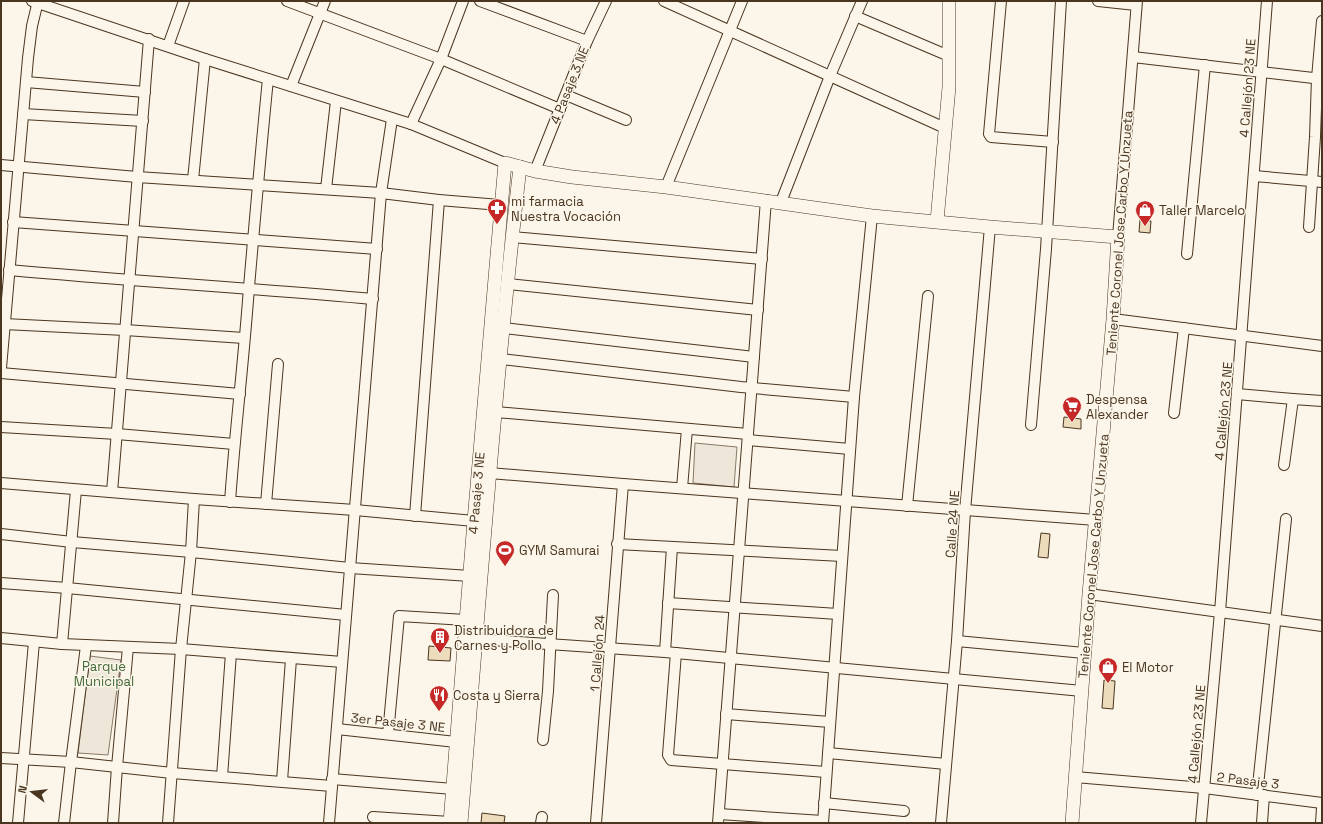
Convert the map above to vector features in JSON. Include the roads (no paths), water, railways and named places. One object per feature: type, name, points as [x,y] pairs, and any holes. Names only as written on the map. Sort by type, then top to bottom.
[{"type":"street","points":[[168,46],[184,1]]},
{"type":"street","points":[[287,1],[441,59],[560,110]]},
{"type":"street","points":[[291,86],[325,1]]},
{"type":"street","points":[[411,124],[441,59],[463,1]]},
{"type":"street","points":[[480,1],[587,41]]},
{"type":"street","name":"4 Pasaje 3 NE","points":[[535,171],[587,41],[606,1]]},
{"type":"street","points":[[664,1],[945,128]]},
{"type":"street","points":[[666,187],[742,1]]},
{"type":"street","points":[[781,202],[830,76],[862,1]]},
{"type":"street","points":[[937,221],[949,87],[949,1]]},
{"type":"street","points":[[1001,1],[989,134],[991,137],[1052,142]]},
{"type":"street","points":[[1031,425],[1047,231],[1061,1]]},
{"type":"street","points":[[1098,1],[1137,3]]},
{"type":"street","name":"4 Callejón 23 NE","points":[[1201,823],[1220,612],[1267,1]]},
{"type":"street","points":[[1,368],[4,324],[4,293],[9,270],[26,82],[36,2],[268,79],[411,124],[505,163],[535,171],[572,177],[666,187],[781,202],[872,216],[1118,237]]},
{"type":"street","name":"Teniente Coronel Jose Carbo Y Unzueta","points":[[1072,823],[1084,653],[1113,319],[1118,237],[1137,3]]},
{"type":"street","points":[[855,16],[949,56]]},
{"type":"street","points":[[1309,227],[1317,182],[1315,137],[1322,21]]},
{"type":"street","points":[[112,492],[132,231],[143,121],[149,39]]},
{"type":"street","points":[[1133,57],[1319,78]]},
{"type":"street","points":[[193,180],[205,58]]},
{"type":"street","points":[[1187,254],[1205,65]]},
{"type":"street","points":[[230,502],[252,240],[268,79]]},
{"type":"street","points":[[26,82],[145,92]]},
{"type":"street","points":[[566,95],[626,120]]},
{"type":"street","points":[[326,189],[336,101]]},
{"type":"street","points":[[23,114],[143,121]]},
{"type":"street","points":[[329,823],[382,193],[392,119]]},
{"type":"street","name":"4 Pasaje 3 NE","points":[[454,823],[453,789],[456,742],[500,205],[505,163]]},
{"type":"street","points":[[1,164],[137,177],[382,193],[500,205]]},
{"type":"street","name":"4 Pasaje 3 NE","points":[[454,823],[476,639],[490,472],[520,167]]},
{"type":"street","points":[[1254,176],[1317,182]]},
{"type":"street","points":[[415,516],[439,200]]},
{"type":"street","points":[[766,200],[718,818],[823,822],[854,397],[872,216]]},
{"type":"street","points":[[13,222],[377,249]]},
{"type":"street","name":"Calle 24 NE","points":[[941,823],[990,227]]},
{"type":"street","points":[[512,237],[762,259]]},
{"type":"street","points":[[9,270],[128,281],[249,288],[373,299]]},
{"type":"street","points":[[508,284],[758,310]]},
{"type":"street","points":[[907,506],[928,296]]},
{"type":"street","points":[[1113,319],[1322,346]]},
{"type":"street","points":[[4,324],[244,338]]},
{"type":"street","points":[[504,328],[754,357]]},
{"type":"street","points":[[1174,412],[1184,328]]},
{"type":"street","points":[[501,359],[752,388],[854,397]]},
{"type":"street","points":[[266,504],[278,364]]},
{"type":"street","points":[[1,373],[240,394]]},
{"type":"street","points":[[1237,394],[1293,400],[1322,401]]},
{"type":"street","points":[[1284,465],[1293,400]]},
{"type":"street","points":[[496,412],[687,429],[850,449]]},
{"type":"street","points":[[1,427],[117,434],[234,444]]},
{"type":"street","points":[[682,488],[687,429]]},
{"type":"street","points":[[490,472],[623,484],[1096,520]]},
{"type":"street","points":[[1,483],[230,502],[355,510],[474,521]]},
{"type":"street","name":"1 Callejón 24","points":[[596,823],[617,544],[623,484]]},
{"type":"street","points":[[62,644],[76,490]]},
{"type":"street","points":[[168,823],[181,649],[191,552],[194,499]]},
{"type":"street","points":[[1262,823],[1260,795],[1286,519]]},
{"type":"street","points":[[1,534],[350,568],[470,576]]},
{"type":"street","points":[[617,544],[842,556]]},
{"type":"street","points":[[665,652],[672,547]]},
{"type":"street","points":[[1,583],[346,615]]},
{"type":"street","points":[[1089,594],[1322,626]]},
{"type":"street","points":[[543,740],[548,691],[553,595]]},
{"type":"street","points":[[668,603],[838,614]]},
{"type":"street","points":[[388,734],[399,616],[466,620]]},
{"type":"street","points":[[1,638],[86,646],[181,649],[342,662]]},
{"type":"street","points":[[476,639],[665,652],[1082,691]]},
{"type":"street","points":[[957,641],[1084,653]]},
{"type":"street","points":[[18,823],[34,642]]},
{"type":"street","points":[[64,823],[86,646]]},
{"type":"street","points":[[113,823],[128,647]]},
{"type":"street","points":[[222,777],[231,653]]},
{"type":"street","points":[[676,653],[668,755],[671,760],[826,772]]},
{"type":"street","points":[[282,781],[291,659]]},
{"type":"street","points":[[726,714],[830,722]]},
{"type":"street","name":"3er Pasaje 3 NE","points":[[337,729],[456,742]]},
{"type":"street","points":[[828,753],[946,764]]},
{"type":"street","points":[[1,758],[71,762],[222,777],[453,789]]},
{"type":"street","name":"2 Pasaje 3","points":[[1075,777],[1204,788],[1322,803]]},
{"type":"street","points":[[824,803],[904,811]]},
{"type":"street","points":[[1321,823],[1322,808]]},
{"type":"street","points":[[373,817],[454,823]]},
{"type":"place","name":"mi farmacia Nuestra Vocación","points":[[497,225]]},
{"type":"place","name":"Taller Marcelo","points":[[1145,227]]},
{"type":"place","name":"Despensa Alexander","points":[[1072,423]]},
{"type":"place","name":"GYM Samurai","points":[[505,567]]},
{"type":"place","name":"Distribuidora de Carnes y Pollo","points":[[440,654]]},
{"type":"place","name":"El Motor","points":[[1108,684]]},
{"type":"place","name":"Costa y Sierra","points":[[439,712]]},
{"type":"park label","name":"Parque Municipal","points":[[104,674]]}]
